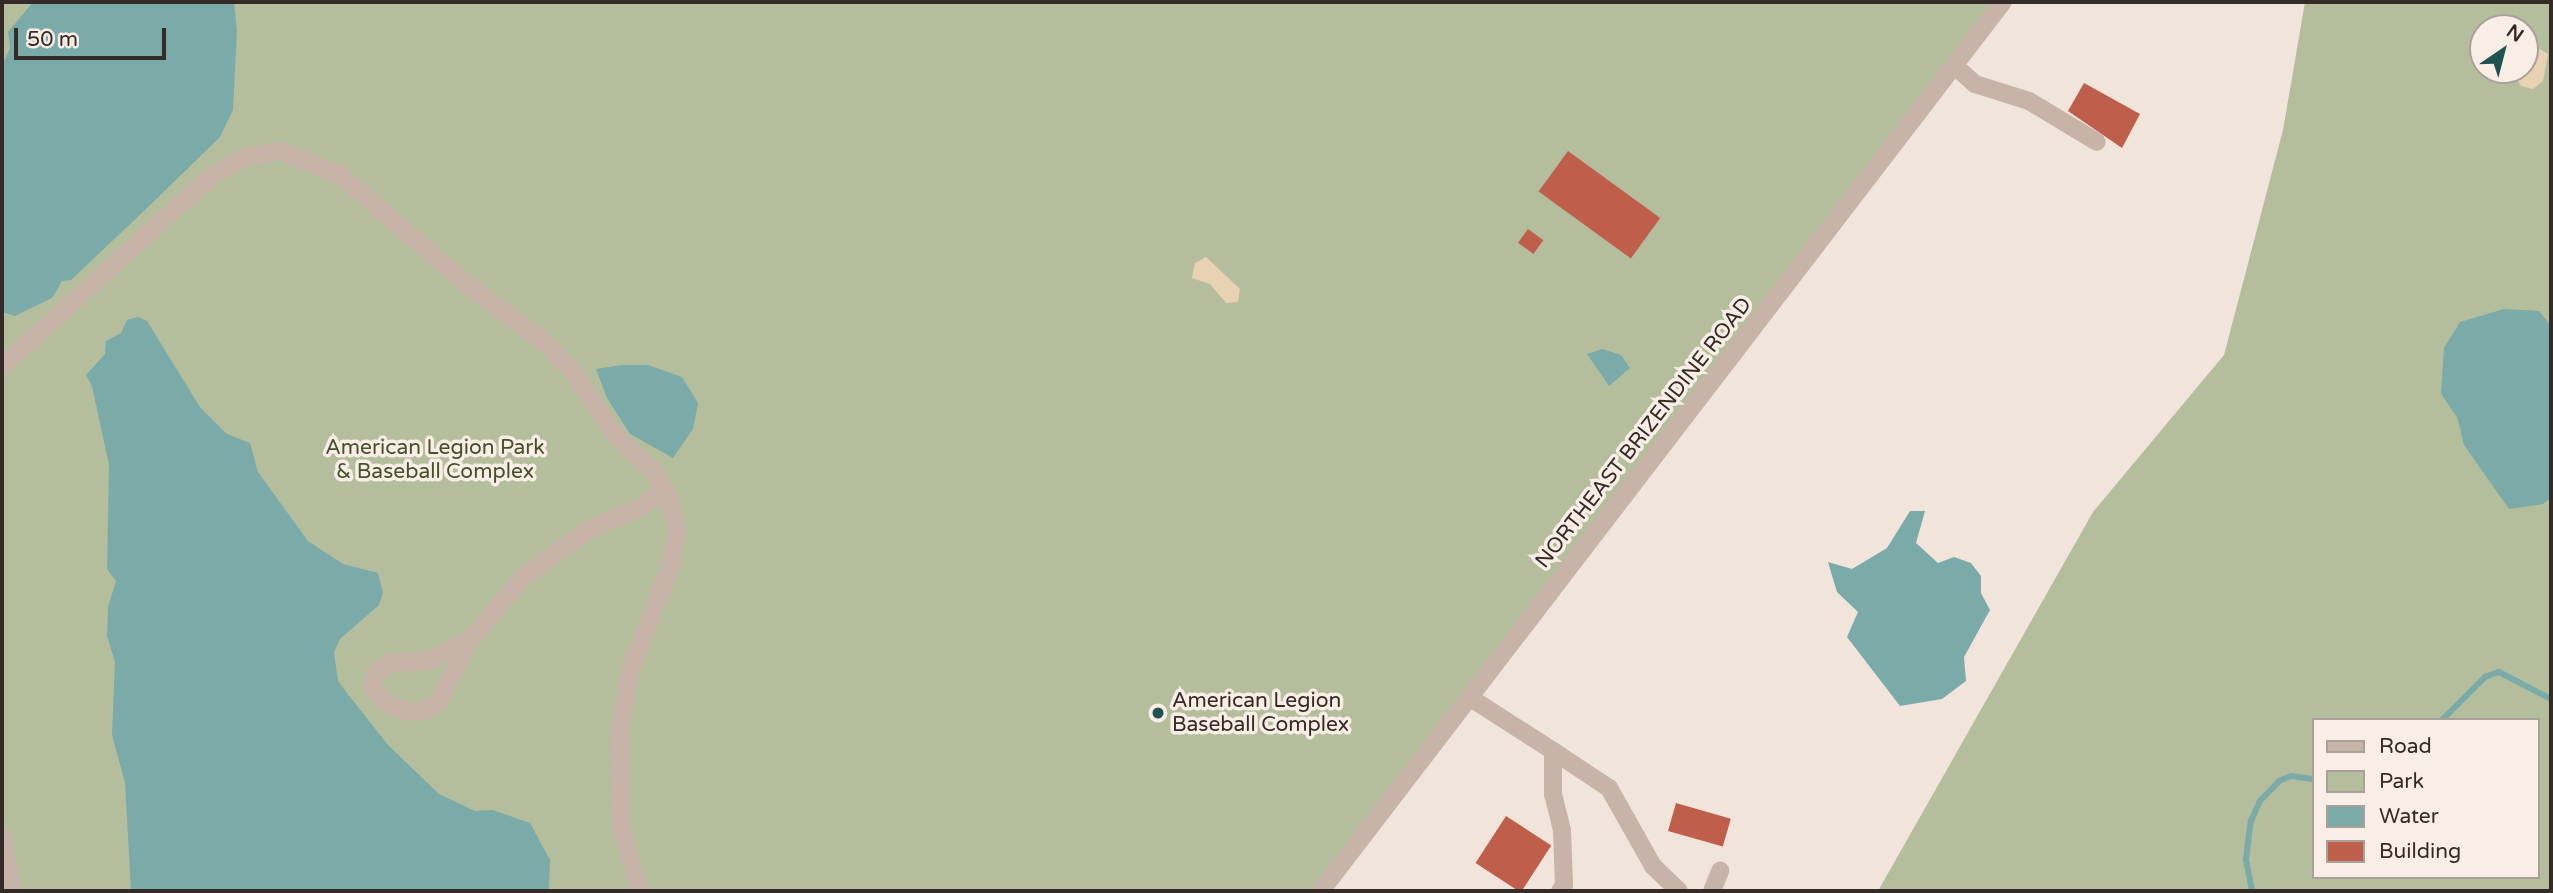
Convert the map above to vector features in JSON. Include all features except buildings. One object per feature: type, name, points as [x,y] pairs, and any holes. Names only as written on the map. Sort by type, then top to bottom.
[{"type":"street","name":"NORTHEAST BRIZENDINE ROAD","points":[[1321,891],[2004,2]]},
{"type":"street","points":[[1956,67],[1975,85],[2029,101],[2097,142]]},
{"type":"street","points":[[2,366],[213,175],[246,157],[280,151],[339,174],[463,281],[543,341],[572,371],[617,436],[655,473],[664,489],[677,528],[675,547],[630,672],[620,729],[621,826],[640,891]]},
{"type":"street","points":[[470,640],[428,661],[389,663],[374,675],[373,688],[383,701],[405,711],[422,712],[438,703],[470,640],[495,606],[554,552],[590,529],[643,506],[664,489]]},
{"type":"street","points":[[1469,697],[1609,788],[1653,866],[1679,891]]},
{"type":"street","points":[[1553,751],[1553,795],[1562,830],[1564,885],[1560,891]]},
{"type":"street","points":[[2,837],[13,891]]},
{"type":"street","points":[[1712,891],[1720,871]]},
{"type":"green space","name":"American Legion Park & Baseball Complex","points":[[2,2],[1999,2],[1321,891],[2,891]]},
{"type":"green space","points":[[2305,2],[2551,2],[2551,891],[1878,891],[2093,512],[2224,355],[2283,130]]},
{"type":"sand","points":[[2539,49],[2548,54],[2543,81],[2533,89],[2520,84],[2539,84]]},
{"type":"sand","points":[[1206,257],[1240,289],[1238,302],[1226,303],[1210,284],[1192,278],[1195,263]]},
{"type":"water","points":[[33,2],[234,2],[237,31],[233,110],[220,137],[71,280],[62,281],[52,298],[15,316],[2,312],[2,66],[10,48],[8,32]]},
{"type":"water","points":[[2504,309],[2539,311],[2551,326],[2551,498],[2543,504],[2509,509],[2464,445],[2457,417],[2441,394],[2444,348],[2460,322]]},
{"type":"water","points":[[138,317],[147,321],[200,407],[227,434],[250,443],[258,472],[308,541],[343,564],[378,573],[383,593],[379,605],[340,639],[334,652],[338,681],[388,745],[439,794],[475,811],[493,810],[530,823],[550,860],[549,891],[131,891],[125,783],[112,735],[115,662],[107,636],[108,607],[116,581],[107,569],[109,465],[92,386],[86,375],[105,354],[106,341],[121,333],[127,320]]},
{"type":"water","points":[[1602,349],[1621,355],[1630,368],[1609,386],[1587,354]]},
{"type":"water","points":[[648,365],[682,377],[698,403],[693,429],[673,458],[630,434],[607,398],[596,369]]},
{"type":"water","points":[[1910,511],[1925,511],[1916,543],[1938,563],[1954,557],[1971,563],[1981,576],[1981,593],[1990,610],[1964,657],[1966,681],[1942,699],[1900,706],[1847,637],[1858,612],[1837,592],[1828,562],[1852,569],[1887,548]]},
{"type":"waterway","points":[[2444,718],[2485,677],[2499,672],[2551,699]]},
{"type":"waterway","points":[[2252,891],[2246,859],[2251,821],[2260,801],[2279,781],[2291,776],[2312,779]]},
{"type":"place","name":"American Legion Baseball Complex","points":[[1158,713]]}]
